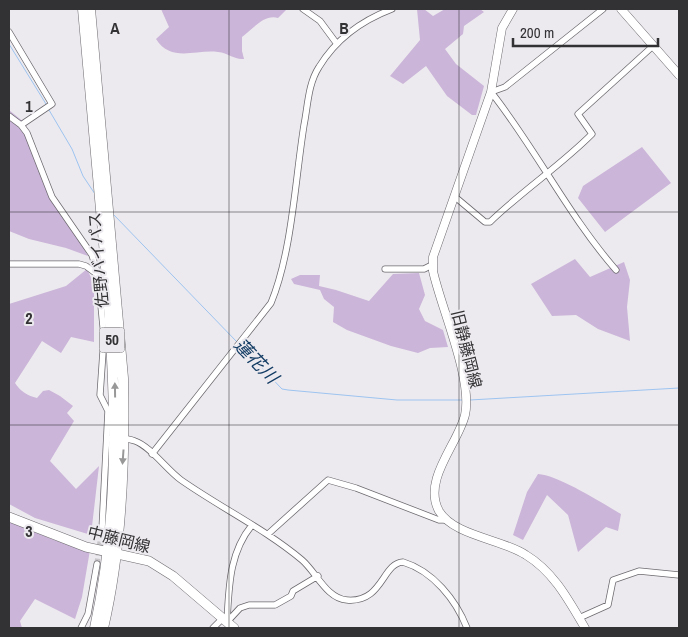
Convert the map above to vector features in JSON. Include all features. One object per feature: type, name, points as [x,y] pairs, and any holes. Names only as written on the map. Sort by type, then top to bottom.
[{"type":"highway","name":"佐野バイパス","points":[[83,9],[111,330],[116,439]]},
{"type":"highway","name":"佐野バイパス","points":[[90,9],[121,352],[111,554],[103,628]]},
{"type":"highway","name":"佐野バイパス","points":[[95,628],[111,554]]},
{"type":"main road","name":"中藤岡線","points":[[9,517],[86,547],[111,554],[140,558],[155,564],[173,576],[234,628]]},
{"type":"street","points":[[304,9],[320,21],[337,44]]},
{"type":"street","points":[[152,454],[264,315],[276,290],[291,218],[308,97],[318,68],[337,44],[361,25],[392,9]]},
{"type":"street","name":"旧静藤岡線","points":[[447,520],[438,510],[435,500],[436,485],[464,419],[465,393],[457,354],[432,265],[432,257],[491,92],[502,28],[513,9]]},
{"type":"street","points":[[603,9],[506,87],[491,92],[513,119],[546,174],[589,239],[616,270]]},
{"type":"street","points":[[621,9],[679,76]]},
{"type":"street","points":[[9,32],[51,105],[21,125]]},
{"type":"street","points":[[454,196],[485,222],[490,222],[510,202],[529,190],[592,134],[578,114],[653,46]]},
{"type":"street","points":[[9,116],[21,125],[26,133],[52,198],[92,255],[98,276],[104,337],[100,395],[108,411],[116,439],[102,529]]},
{"type":"street","points":[[9,264],[79,264],[86,266],[98,276]]},
{"type":"street","points":[[386,270],[424,268],[432,265]]},
{"type":"street","points":[[116,439],[135,440],[181,480],[268,534],[318,576],[330,592],[338,598],[352,600],[365,597],[374,592],[398,562],[409,563],[440,585],[455,603],[467,628]]},
{"type":"street","points":[[268,534],[328,480],[356,488],[439,520],[447,520],[458,527],[519,550],[535,561],[558,584],[585,628]]},
{"type":"street","points":[[225,620],[231,569],[241,541],[252,525]]},
{"type":"street","points":[[81,628],[88,614],[98,564]]},
{"type":"street","points":[[579,618],[608,605],[613,580],[639,571],[679,575]]},
{"type":"street","points":[[213,628],[240,608],[249,605],[275,605],[291,596],[293,591],[318,576]]},
{"type":"shaded area","points":[[161,9],[287,9],[278,18],[273,17],[263,20],[242,37],[244,59],[240,59],[218,52],[176,53],[169,51],[156,39],[169,27]]},
{"type":"shaded area","points":[[417,9],[424,9],[433,16],[445,9],[480,9],[484,12],[464,26],[463,34],[445,49],[456,64],[484,86],[476,115],[472,115],[447,96],[426,66],[403,84],[390,76],[420,40]]},
{"type":"shaded area","points":[[9,110],[25,123],[52,191],[88,256],[66,248],[29,239],[9,231]]},
{"type":"shaded area","points":[[642,147],[671,183],[605,232],[578,198],[583,186]]},
{"type":"shaded area","points":[[575,259],[590,277],[624,262],[630,280],[627,307],[630,341],[598,329],[576,315],[552,316],[531,284]]},
{"type":"shaded area","points":[[87,269],[94,284],[94,342],[71,337],[61,353],[42,341],[15,383],[30,396],[37,398],[43,391],[49,390],[73,406],[67,413],[74,421],[50,461],[76,489],[99,466],[91,535],[35,518],[9,504],[9,304],[66,286]]},
{"type":"shaded area","points":[[419,273],[425,295],[419,309],[425,321],[443,330],[448,347],[430,348],[418,353],[391,346],[347,330],[333,322],[334,307],[324,299],[320,290],[294,284],[291,279],[300,275],[320,275],[319,286],[369,301],[393,274]]},
{"type":"shaded area","points":[[538,474],[568,484],[621,514],[618,531],[606,527],[578,552],[568,515],[547,495],[523,540],[513,535],[527,492]]},
{"type":"shaded area","points":[[9,521],[54,540],[90,550],[82,597],[75,619],[35,599],[20,621],[22,628],[9,628]]},
{"type":"waterway","name":"蓮花川","points":[[9,44],[46,104]]},
{"type":"waterway","name":"蓮花川","points":[[49,110],[72,149],[83,176],[95,194]]},
{"type":"waterway","name":"蓮花川","points":[[113,214],[237,342]]},
{"type":"waterway","name":"蓮花川","points":[[240,345],[282,389],[397,400],[464,400]]},
{"type":"waterway","name":"蓮花川","points":[[470,400],[679,388]]},
{"type":"tunnel","points":[[97,564],[102,529]]}]
